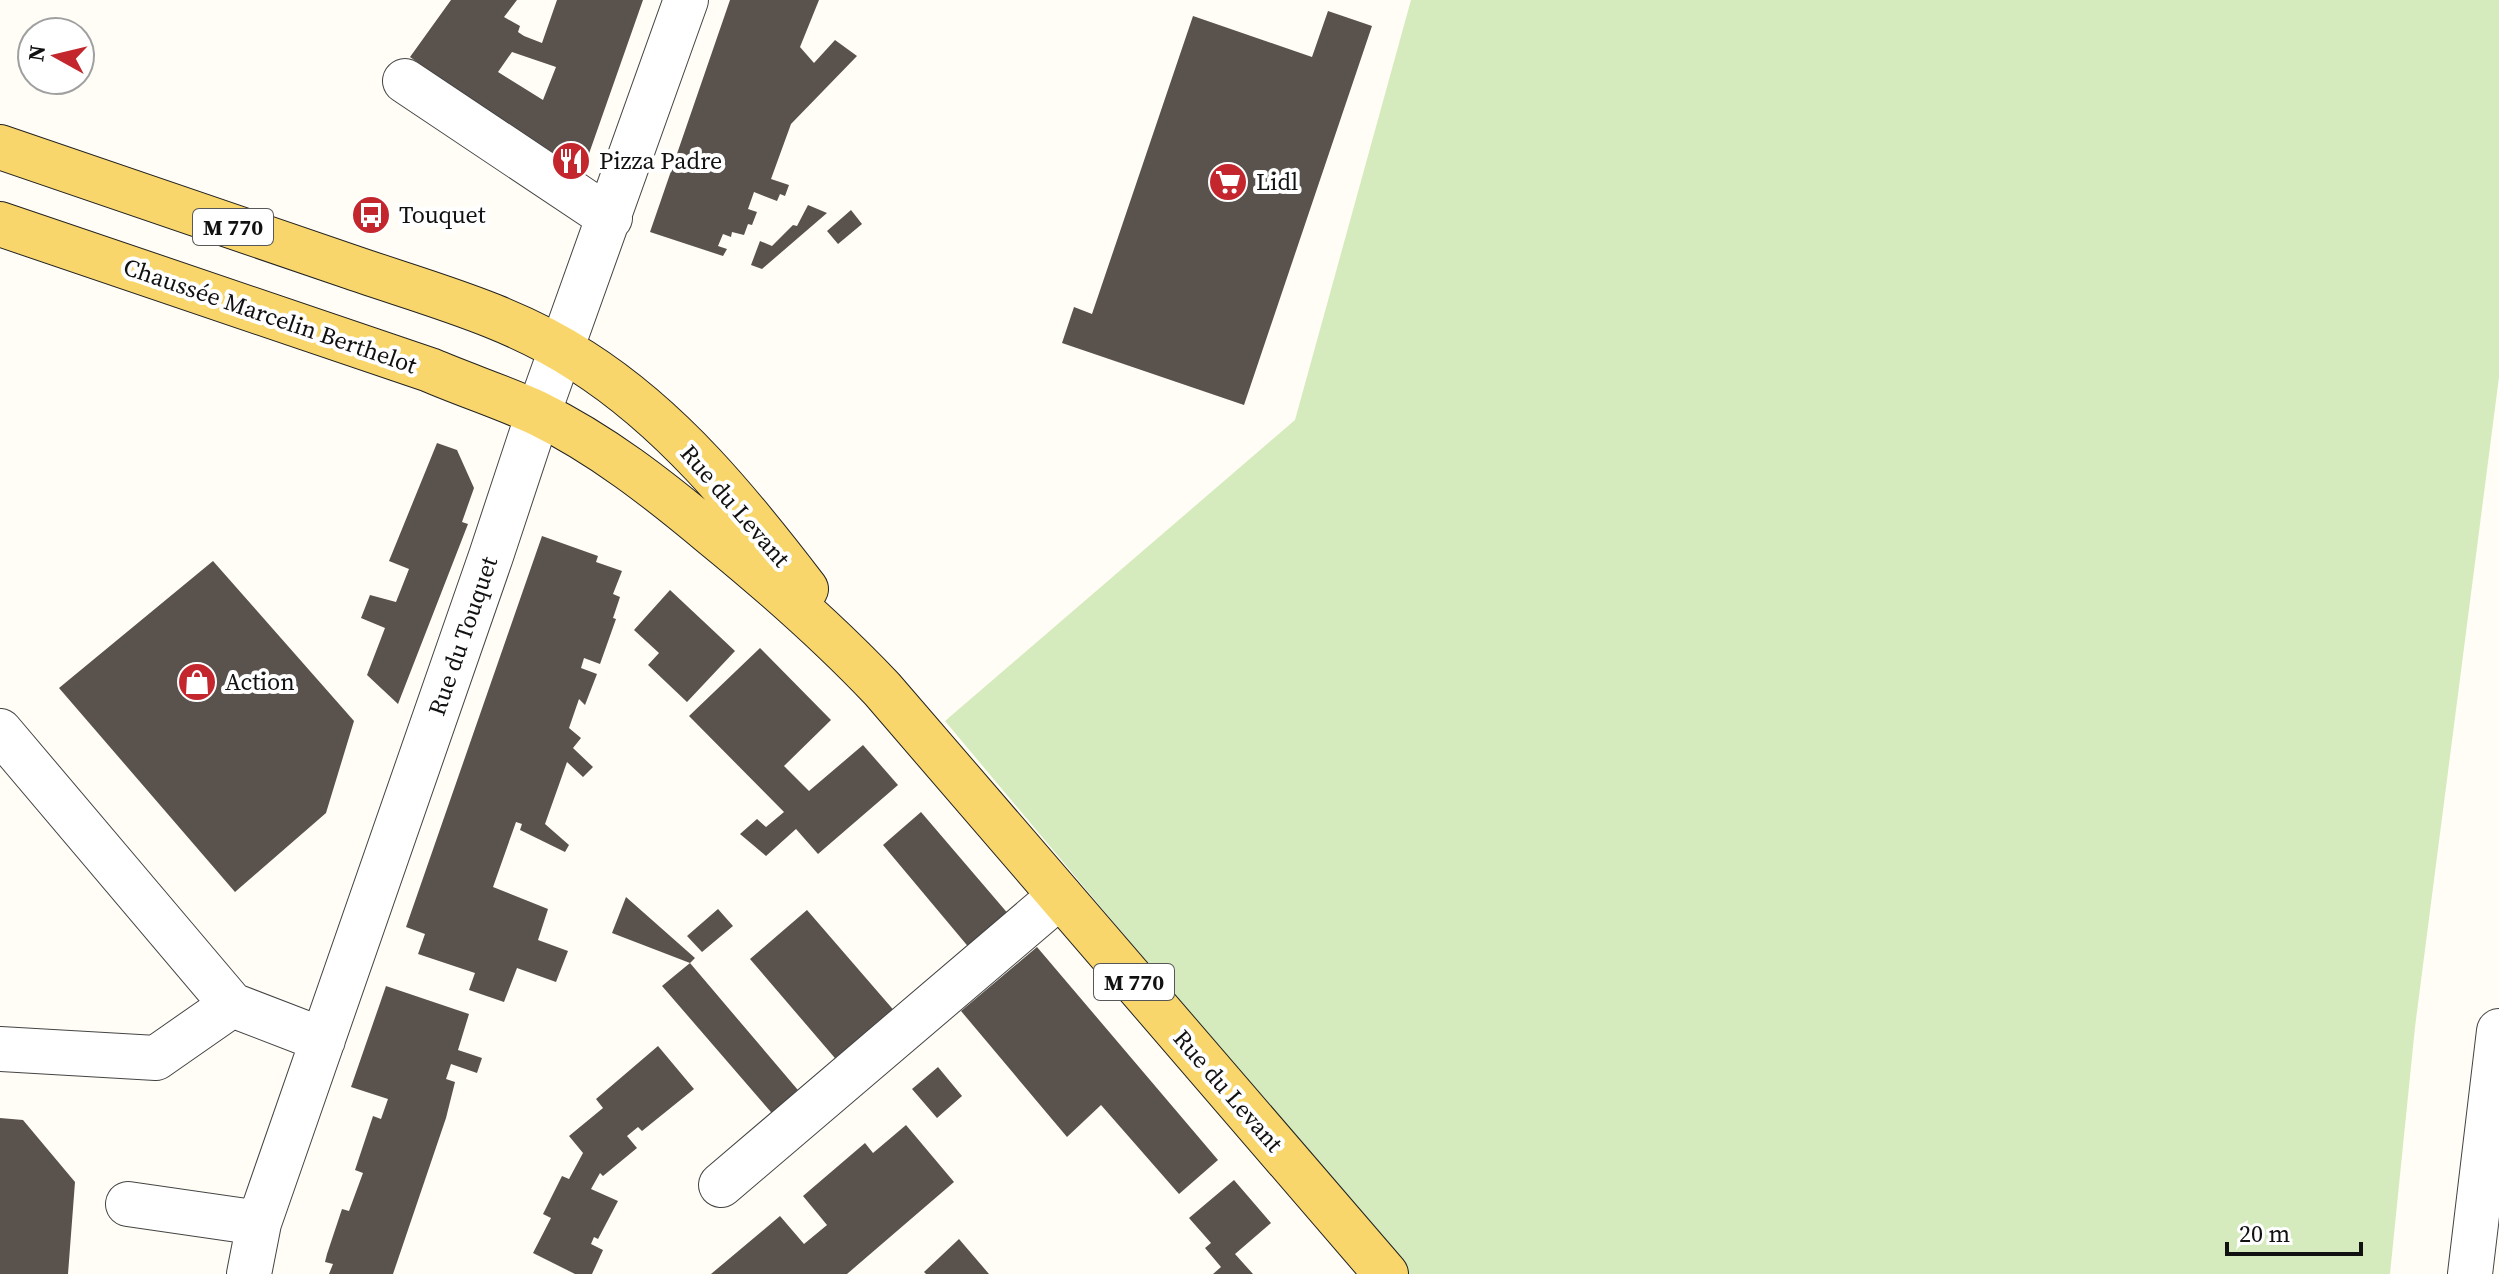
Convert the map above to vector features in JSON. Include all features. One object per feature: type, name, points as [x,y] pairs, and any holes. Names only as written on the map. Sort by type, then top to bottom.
[{"type":"main road","name":"M 770","points":[[0,147],[466,305],[528,330],[561,349]]},
{"type":"main road","name":"Chaussée Marcelin Berthelot","points":[[0,224],[430,370],[538,414]]},
{"type":"main road","name":"Rue du Levant","points":[[561,349],[649,412],[724,486],[882,689]]},
{"type":"main road","name":"Rue du Levant","points":[[538,414],[592,444],[696,520],[834,638],[882,689],[1386,1274]]},
{"type":"street","name":"Rue du Touquet","points":[[249,1274],[259,1223],[538,414],[686,0]]},
{"type":"street","points":[[405,81],[610,218]]},
{"type":"street","points":[[0,731],[232,1005],[323,1040]]},
{"type":"street","points":[[721,1185],[1060,896]]},
{"type":"street","points":[[0,1049],[156,1058],[232,1005]]},
{"type":"street","points":[[2470,1274],[2499,1031]]},
{"type":"street","points":[[128,1204],[259,1223]]},
{"type":"green space","points":[[1411,0],[2499,0],[2499,377],[2415,1027],[2390,1274],[1408,1274],[945,721],[1295,420]]},
{"type":"building","points":[[451,0],[517,0],[504,17],[520,26],[518,32],[542,43],[557,0],[643,0],[585,165],[569,171],[410,57]],"holes":[[[512,52],[556,67],[543,100],[498,72]]]},
{"type":"building","points":[[730,0],[819,0],[800,47],[814,63],[835,40],[857,56],[791,124],[771,179],[789,185],[785,196],[780,194],[777,201],[754,192],[748,209],[757,212],[752,225],[748,224],[744,235],[732,232],[731,237],[723,234],[718,246],[727,249],[723,256],[650,232]]},
{"type":"building","name":"Lidl","points":[[1328,11],[1372,26],[1244,405],[1062,343],[1074,307],[1092,314],[1193,16],[1312,57]]},
{"type":"building","points":[[808,205],[827,213],[762,269],[751,265],[760,241],[772,246],[793,225],[797,226]]},
{"type":"building","points":[[851,210],[862,224],[838,244],[827,231]]},
{"type":"building","points":[[437,443],[457,450],[474,488],[462,522],[468,524],[398,704],[367,675],[385,628],[361,618],[370,595],[396,602],[409,569],[389,561]]},
{"type":"building","points":[[542,536],[598,556],[596,562],[622,571],[613,594],[620,597],[613,618],[616,619],[600,664],[584,658],[581,668],[597,674],[585,705],[579,699],[569,728],[581,738],[573,748],[593,767],[583,777],[567,762],[545,824],[569,845],[565,852],[520,830],[522,824],[516,822],[493,887],[548,909],[538,940],[568,951],[556,982],[517,968],[504,1002],[469,990],[475,973],[418,954],[425,934],[406,927]]},
{"type":"building","points":[[213,561],[354,721],[326,813],[235,892],[59,688]]},
{"type":"building","points":[[670,590],[735,651],[687,702],[648,665],[659,653],[634,630]]},
{"type":"building","points":[[760,648],[831,720],[784,766],[809,791],[863,745],[898,785],[818,854],[796,829],[766,856],[740,834],[757,819],[766,827],[784,812],[689,716]]},
{"type":"building","points":[[921,812],[1010,916],[971,950],[883,845]]},
{"type":"building","points":[[626,897],[695,958],[690,963],[612,933]]},
{"type":"building","points":[[718,909],[733,926],[702,952],[687,936]]},
{"type":"building","points":[[807,910],[897,1014],[840,1064],[750,959]]},
{"type":"building","points":[[1037,947],[1218,1160],[1179,1194],[1101,1105],[1067,1137],[961,1011]]},
{"type":"building","points":[[690,963],[803,1096],[777,1119],[662,986]]},
{"type":"building","points":[[386,986],[469,1014],[458,1050],[482,1058],[477,1073],[451,1064],[446,1079],[455,1082],[446,1118],[393,1274],[329,1274],[333,1264],[325,1262],[327,1254],[342,1209],[349,1211],[363,1173],[355,1170],[373,1116],[381,1119],[388,1099],[351,1087]]},
{"type":"building","points":[[658,1046],[694,1089],[642,1131],[638,1127],[627,1136],[637,1148],[603,1176],[600,1173],[591,1189],[618,1201],[598,1239],[594,1237],[591,1244],[603,1250],[592,1274],[575,1274],[533,1253],[551,1218],[543,1214],[562,1176],[569,1179],[583,1153],[569,1136],[603,1108],[596,1099]]},
{"type":"building","points":[[938,1067],[962,1096],[937,1118],[912,1089]]},
{"type":"building","points":[[0,1118],[23,1120],[75,1182],[68,1274],[0,1274]]},
{"type":"building","points":[[906,1125],[954,1182],[847,1274],[711,1274],[780,1216],[804,1244],[827,1225],[803,1196],[865,1143],[873,1153]]},
{"type":"building","points":[[1234,1180],[1271,1223],[1235,1254],[1253,1274],[1213,1274],[1221,1267],[1205,1248],[1211,1243],[1189,1218]]},
{"type":"building","points":[[959,1239],[989,1274],[924,1272]]},
{"type":"place","name":"Pizza Padre","points":[[571,161]]},
{"type":"place","name":"Lidl","points":[[1228,182]]},
{"type":"place","name":"Touquet","points":[[371,215]]},
{"type":"place","name":"Action","points":[[197,682]]}]
